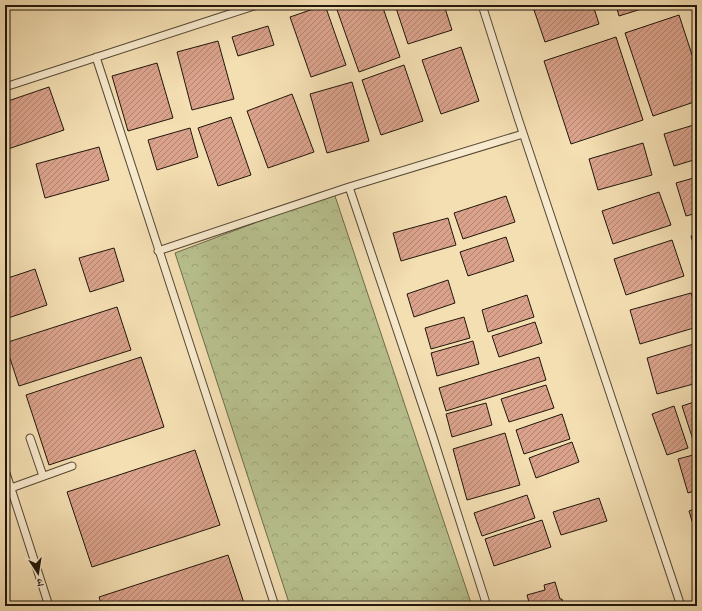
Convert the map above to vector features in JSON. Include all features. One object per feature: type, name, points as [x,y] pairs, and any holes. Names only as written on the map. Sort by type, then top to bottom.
[{"type":"lane","points":[[5,87],[257,5]]},
{"type":"lane","points":[[482,5],[523,134],[681,606]]},
{"type":"lane","points":[[96,58],[275,606]]},
{"type":"lane","points":[[158,250],[349,187],[523,134]]},
{"type":"lane","points":[[349,187],[432,434],[486,606]]},
{"type":"lane","points":[[30,438],[43,476]]},
{"type":"lane","points":[[11,488],[72,466]]},
{"type":"lane","points":[[5,470],[49,606]]},
{"type":"green space","points":[[334,193],[472,606],[290,606],[175,253]]},
{"type":"building","points":[[325,5],[346,65],[311,77],[290,17]]},
{"type":"building","points":[[341,5],[382,5],[400,57],[359,72],[336,7]]},
{"type":"building","points":[[395,5],[444,5],[452,30],[408,44]]},
{"type":"building","points":[[548,5],[593,5],[599,24],[545,42],[534,10]]},
{"type":"building","points":[[616,5],[654,5],[619,16]]},
{"type":"building","points":[[679,15],[697,70],[697,101],[653,116],[625,33]]},
{"type":"building","points":[[268,26],[274,45],[238,56],[232,37]]},
{"type":"building","points":[[616,37],[643,120],[571,144],[544,61]]},
{"type":"building","points":[[218,41],[234,99],[192,110],[177,52]]},
{"type":"building","points":[[461,47],[479,101],[441,114],[422,60]]},
{"type":"building","points":[[157,63],[173,118],[128,131],[112,76]]},
{"type":"building","points":[[404,65],[423,121],[381,135],[362,80]]},
{"type":"building","points":[[352,82],[369,141],[327,153],[310,94]]},
{"type":"building","points":[[49,87],[64,130],[8,149],[5,140],[5,102]]},
{"type":"building","points":[[292,94],[314,152],[268,168],[247,111]]},
{"type":"building","points":[[231,117],[251,175],[218,186],[198,128]]},
{"type":"building","points":[[697,124],[697,159],[674,166],[664,134]]},
{"type":"building","points":[[190,128],[198,157],[157,170],[148,140]]},
{"type":"building","points":[[643,143],[652,175],[598,190],[589,159]]},
{"type":"building","points":[[99,147],[109,180],[45,198],[36,164]]},
{"type":"building","points":[[697,177],[697,213],[686,216],[676,183]]},
{"type":"building","points":[[659,192],[671,225],[613,244],[602,211]]},
{"type":"building","points":[[506,196],[515,222],[463,239],[454,213]]},
{"type":"building","points":[[448,218],[456,245],[401,261],[393,233]]},
{"type":"building","points":[[697,234],[697,256],[691,236]]},
{"type":"building","points":[[506,237],[514,261],[468,276],[460,252]]},
{"type":"building","points":[[672,240],[684,276],[626,295],[614,259]]},
{"type":"building","points":[[114,248],[124,281],[90,292],[79,258]]},
{"type":"building","points":[[35,269],[47,305],[5,319],[5,279]]},
{"type":"building","points":[[448,280],[455,303],[414,317],[407,294]]},
{"type":"building","points":[[691,293],[697,313],[697,327],[640,344],[630,310]]},
{"type":"building","points":[[527,295],[534,317],[488,332],[482,310]]},
{"type":"building","points":[[117,307],[131,350],[19,386],[5,343]]},
{"type":"building","points":[[464,317],[470,338],[431,349],[425,328]]},
{"type":"building","points":[[535,322],[542,343],[499,357],[492,336]]},
{"type":"building","points":[[473,341],[479,364],[437,376],[431,353]]},
{"type":"building","points":[[697,343],[697,383],[657,394],[647,358]]},
{"type":"building","points":[[141,357],[164,427],[49,465],[26,395]]},
{"type":"building","points":[[539,357],[546,380],[446,411],[439,388]]},
{"type":"building","points":[[546,385],[554,408],[509,422],[501,399]]},
{"type":"building","points":[[697,401],[697,445],[695,446],[682,406]]},
{"type":"building","points":[[486,403],[492,425],[452,437],[446,414]]},
{"type":"building","points":[[674,406],[688,448],[667,455],[652,414]]},
{"type":"building","points":[[562,414],[570,439],[524,454],[516,430]]},
{"type":"building","points":[[505,433],[520,485],[467,500],[453,449]]},
{"type":"building","points":[[572,442],[579,462],[536,478],[529,458]]},
{"type":"building","points":[[195,450],[220,525],[92,567],[67,492]]},
{"type":"building","points":[[697,454],[697,490],[688,493],[678,459]]},
{"type":"building","points":[[527,495],[535,518],[482,536],[474,513]]},
{"type":"building","points":[[599,498],[607,521],[561,535],[553,512]]},
{"type":"building","points":[[697,508],[697,538],[689,511]]},
{"type":"building","points":[[542,520],[551,547],[494,566],[485,539]]},
{"type":"building","points":[[228,555],[245,606],[102,606],[99,597]]},
{"type":"building","points":[[555,582],[560,599],[562,599],[564,606],[530,606],[527,595],[545,590],[544,585]]}]
